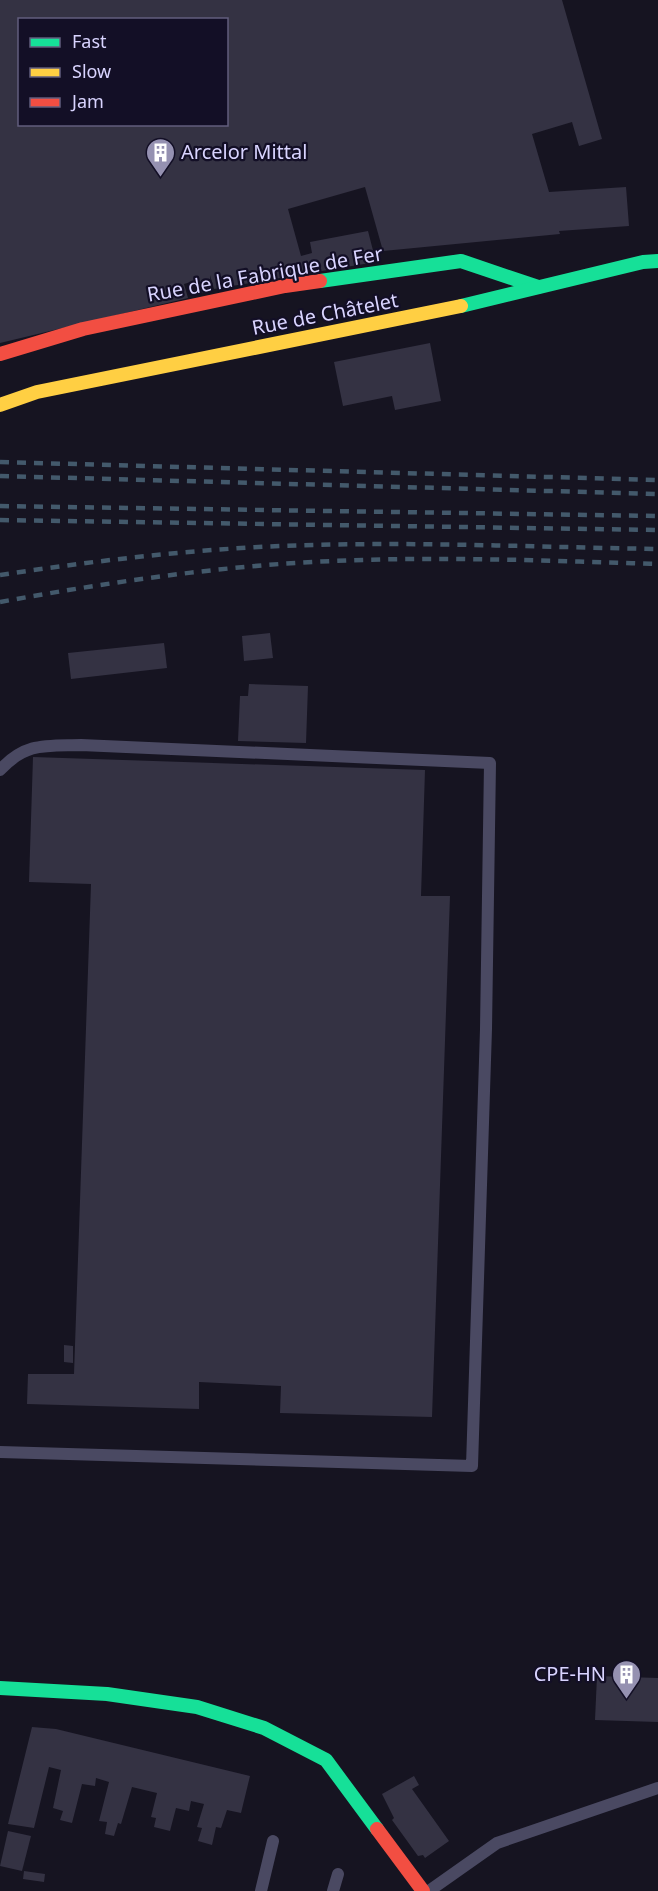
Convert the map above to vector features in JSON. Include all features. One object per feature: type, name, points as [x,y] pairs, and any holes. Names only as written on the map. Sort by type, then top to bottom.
[{"type":"street","name":"Rue de la Fabrique de Fer","points":[[0,354],[83,329],[285,286],[461,261],[538,287]]},
{"type":"street","name":"Rue de Châtelet","points":[[0,405],[37,392],[418,316],[643,262],[658,261]]},
{"type":"street","points":[[0,1688],[107,1694],[197,1707],[264,1728],[326,1760],[423,1891]]},
{"type":"lane","points":[[0,770],[11,758],[37,746],[81,745],[490,763],[486,1029],[472,1466],[0,1452]]},
{"type":"lane","points":[[429,1891],[497,1843],[658,1788]]},
{"type":"lane","points":[[261,1891],[273,1841]]},
{"type":"lane","points":[[333,1891],[338,1874]]},
{"type":"building","name":"Arcelor Mittal","points":[[0,0],[562,0],[602,139],[579,146],[572,122],[532,134],[549,192],[626,187],[629,226],[559,231],[560,234],[383,251],[365,187],[288,209],[301,256],[312,253],[310,242],[368,231],[376,262],[214,289],[210,275],[211,291],[199,293],[197,280],[184,284],[188,298],[0,343]]},
{"type":"building","points":[[430,343],[441,401],[395,410],[392,396],[343,406],[334,362]]},
{"type":"building","points":[[270,633],[273,658],[244,661],[242,636]]},
{"type":"building","points":[[164,643],[167,668],[71,679],[68,653]]},
{"type":"building","points":[[249,684],[308,686],[306,743],[238,741],[240,696],[248,696]]},
{"type":"building","points":[[33,757],[425,770],[421,896],[450,896],[432,1417],[280,1413],[281,1386],[199,1382],[199,1409],[27,1404],[28,1374],[74,1374],[91,884],[29,882]]},
{"type":"building","points":[[64,1345],[73,1346],[73,1363],[64,1362]]},
{"type":"building","name":"CPE-HN","points":[[597,1676],[658,1678],[658,1722],[595,1720]]},
{"type":"building","points":[[32,1727],[56,1729],[250,1776],[241,1813],[227,1810],[221,1828],[216,1827],[212,1845],[198,1841],[202,1828],[197,1827],[204,1804],[191,1801],[189,1811],[176,1808],[170,1831],[154,1827],[156,1818],[151,1817],[157,1793],[132,1787],[121,1824],[118,1823],[114,1836],[105,1834],[107,1822],[99,1821],[109,1782],[96,1778],[95,1786],[82,1784],[72,1823],[60,1820],[63,1811],[53,1808],[61,1770],[49,1767],[34,1828],[8,1824]]},
{"type":"building","points":[[414,1776],[419,1785],[412,1789],[449,1841],[425,1858],[423,1855],[418,1856],[392,1820],[394,1818],[382,1794]]},
{"type":"building","points":[[8,1831],[31,1836],[22,1871],[0,1866]]},
{"type":"building","points":[[24,1871],[45,1874],[44,1882],[23,1879]]},
{"type":"railway","points":[[0,462],[658,480]]},
{"type":"railway","points":[[0,476],[658,494]]},
{"type":"railway","points":[[0,506],[658,516]]},
{"type":"railway","points":[[0,520],[658,530]]},
{"type":"railway","points":[[0,575],[140,557],[280,546],[422,544],[658,549]]},
{"type":"railway","points":[[0,602],[175,575],[327,561],[469,559],[658,564]]},
{"type":"traffic: fast","points":[[320,281],[461,261],[538,287]]},
{"type":"traffic: fast","points":[[461,306],[643,262],[658,261]]},
{"type":"traffic: fast","points":[[0,1688],[107,1694],[197,1707],[264,1728],[326,1760],[377,1829]]},
{"type":"traffic: slow","points":[[0,405],[37,392],[461,306]]},
{"type":"traffic: jam","points":[[0,354],[83,329],[285,286],[320,281]]},
{"type":"traffic: jam","points":[[377,1829],[423,1891]]},
{"type":"place","name":"Arcelor Mittal","points":[[160,178]]},
{"type":"place","name":"CPE-HN","points":[[627,1700]]}]
